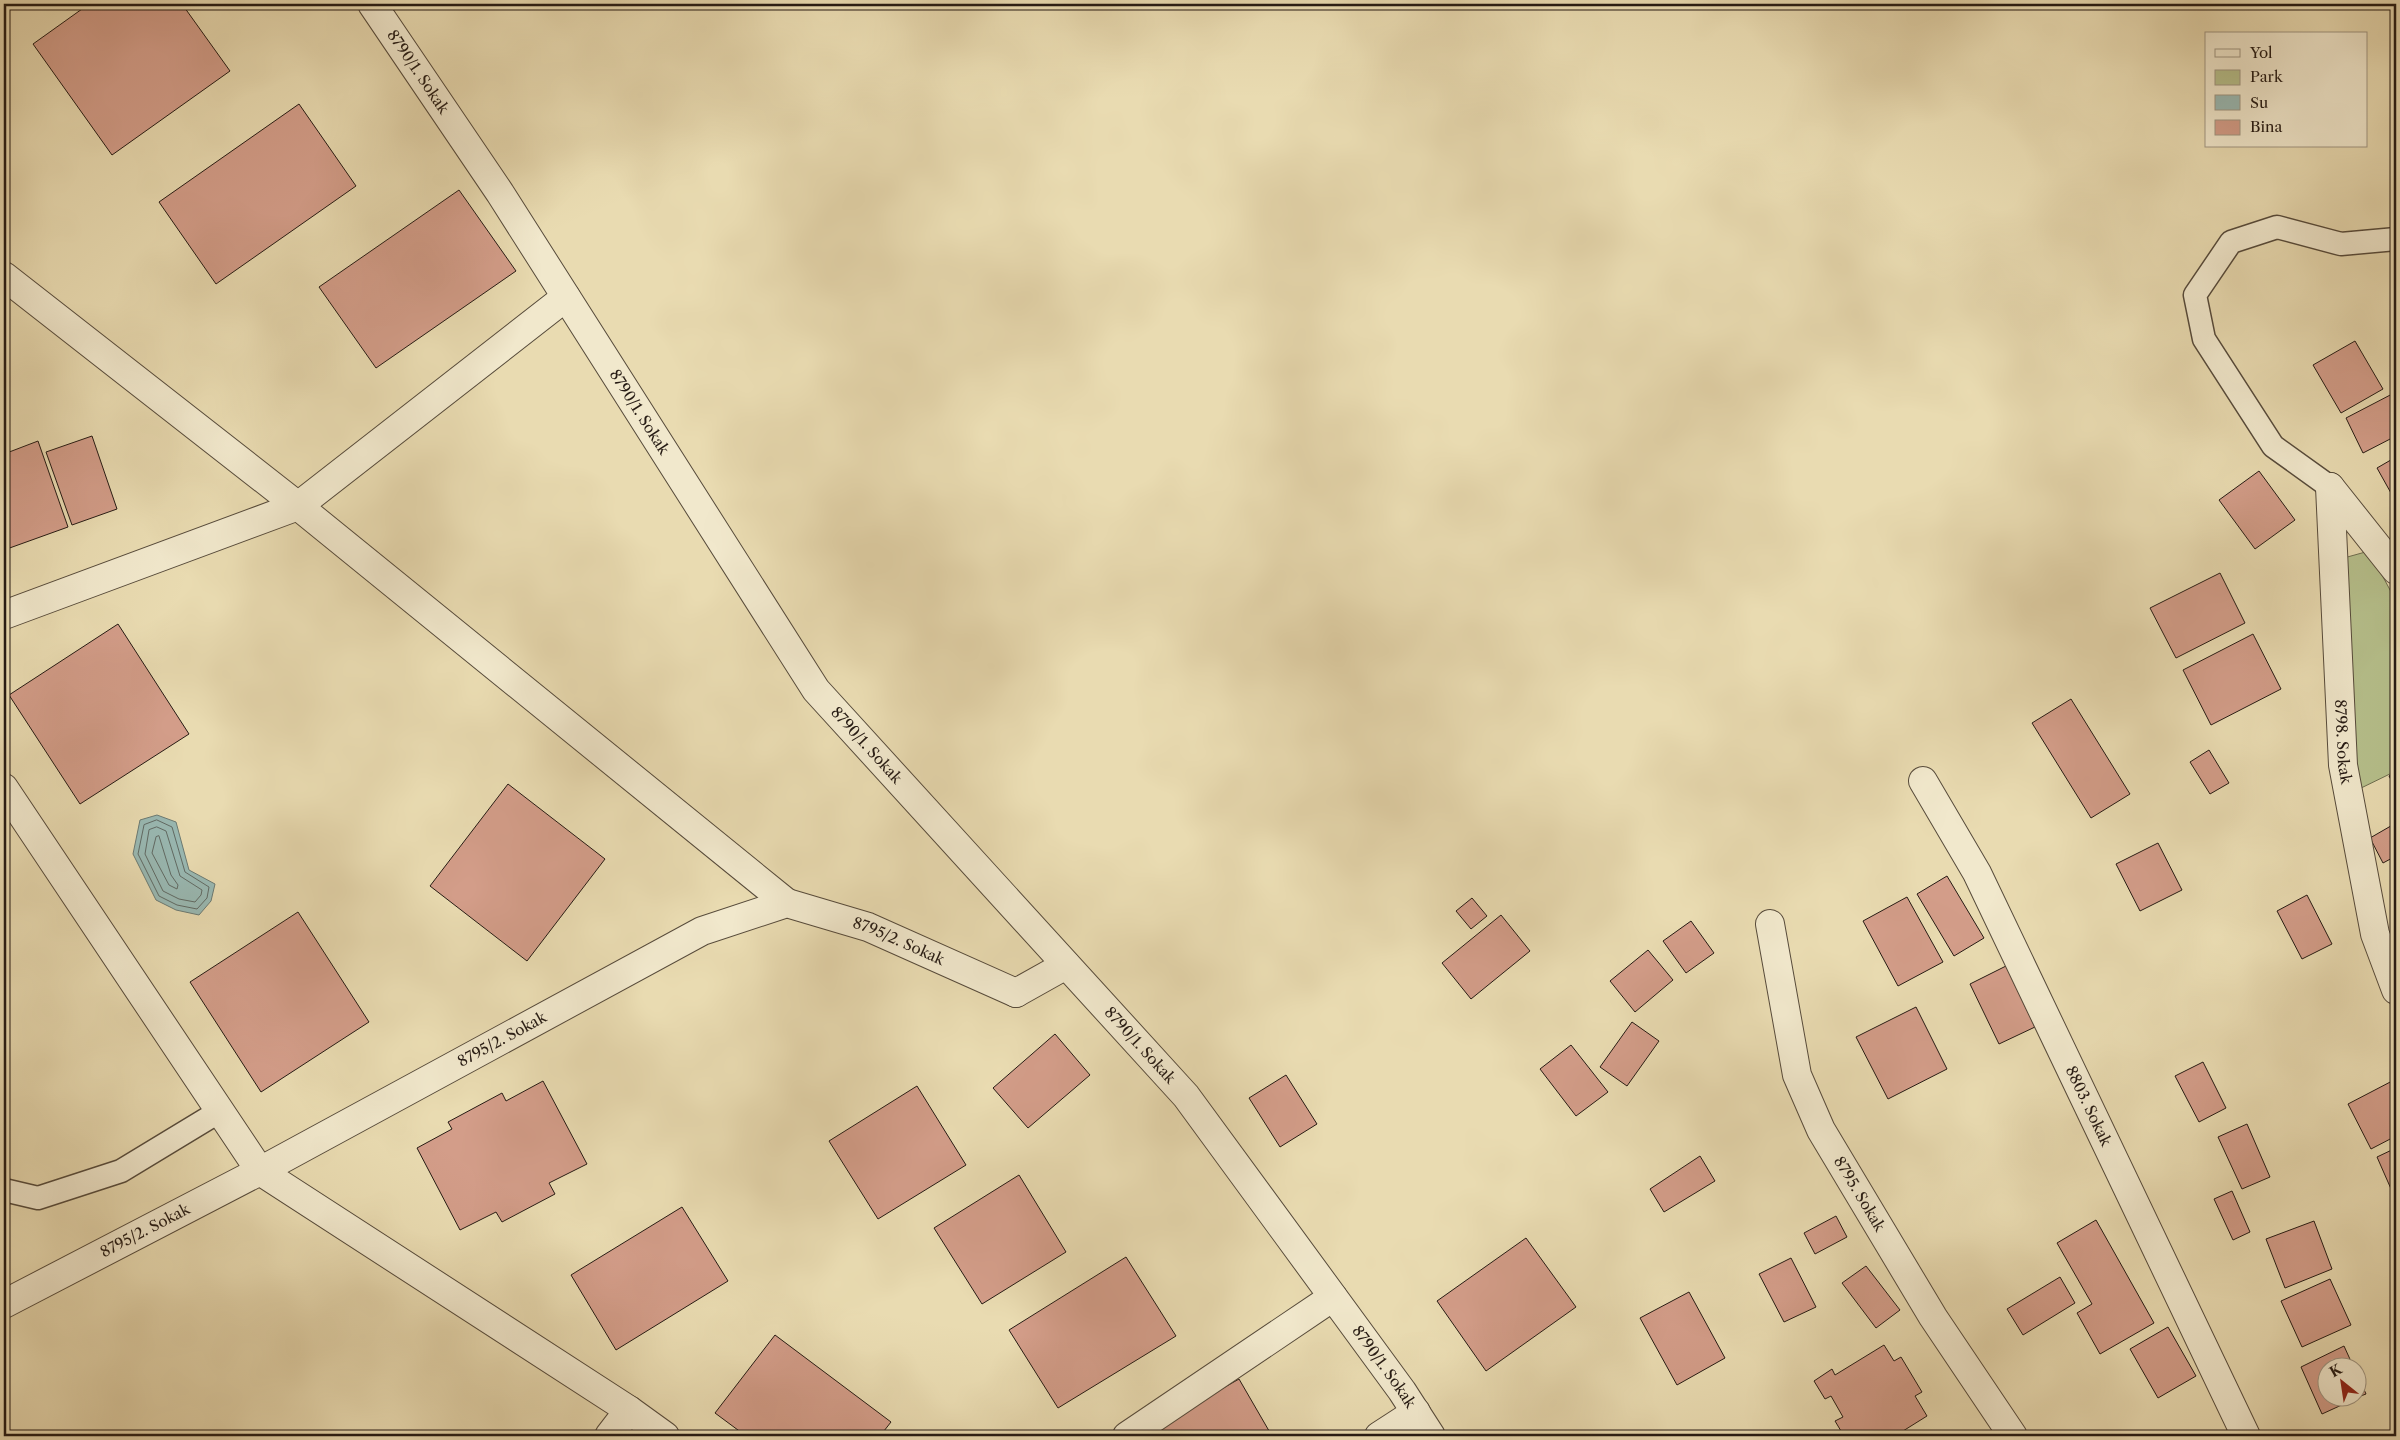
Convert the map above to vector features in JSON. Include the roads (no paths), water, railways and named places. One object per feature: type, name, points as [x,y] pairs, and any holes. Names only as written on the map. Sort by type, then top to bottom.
[{"type":"street","name":"8790/1. Sokak","points":[[372,4],[500,192],[816,690],[1186,1096],[1432,1436]]},
{"type":"street","points":[[4,276],[298,506],[787,903]]},
{"type":"street","points":[[4,615],[298,506],[566,297]]},
{"type":"street","points":[[2330,486],[2396,570]]},
{"type":"street","name":"8798. Sokak","points":[[2330,486],[2343,765],[2375,934],[2396,990]]},
{"type":"street","name":"8803. Sokak","points":[[1923,781],[1977,873],[2246,1436]]},
{"type":"street","points":[[4,788],[260,1171],[629,1410],[665,1436]]},
{"type":"street","name":"8795/2. Sokak","points":[[4,1304],[260,1171],[702,931],[787,903],[868,927],[1011,1003],[1066,965]]},
{"type":"street","name":"8795. Sokak","points":[[1770,924],[1797,1075],[1821,1130],[1933,1317],[2013,1436]]},
{"type":"street","points":[[1127,1436],[1333,1297]]},
{"type":"street","points":[[609,1436],[629,1410]]},
{"type":"street","points":[[1379,1436],[1416,1412]]},
{"type":"lane","points":[[2330,486],[2273,446],[2204,339],[2195,295],[2231,242],[2278,227],[2341,244],[2396,239]]},
{"type":"lane","points":[[4,1190],[38,1198],[121,1171],[220,1111]]},
{"type":"water","points":[[157,815],[176,822],[189,870],[215,884],[211,901],[199,915],[176,910],[156,900],[133,854],[140,820]]}]
